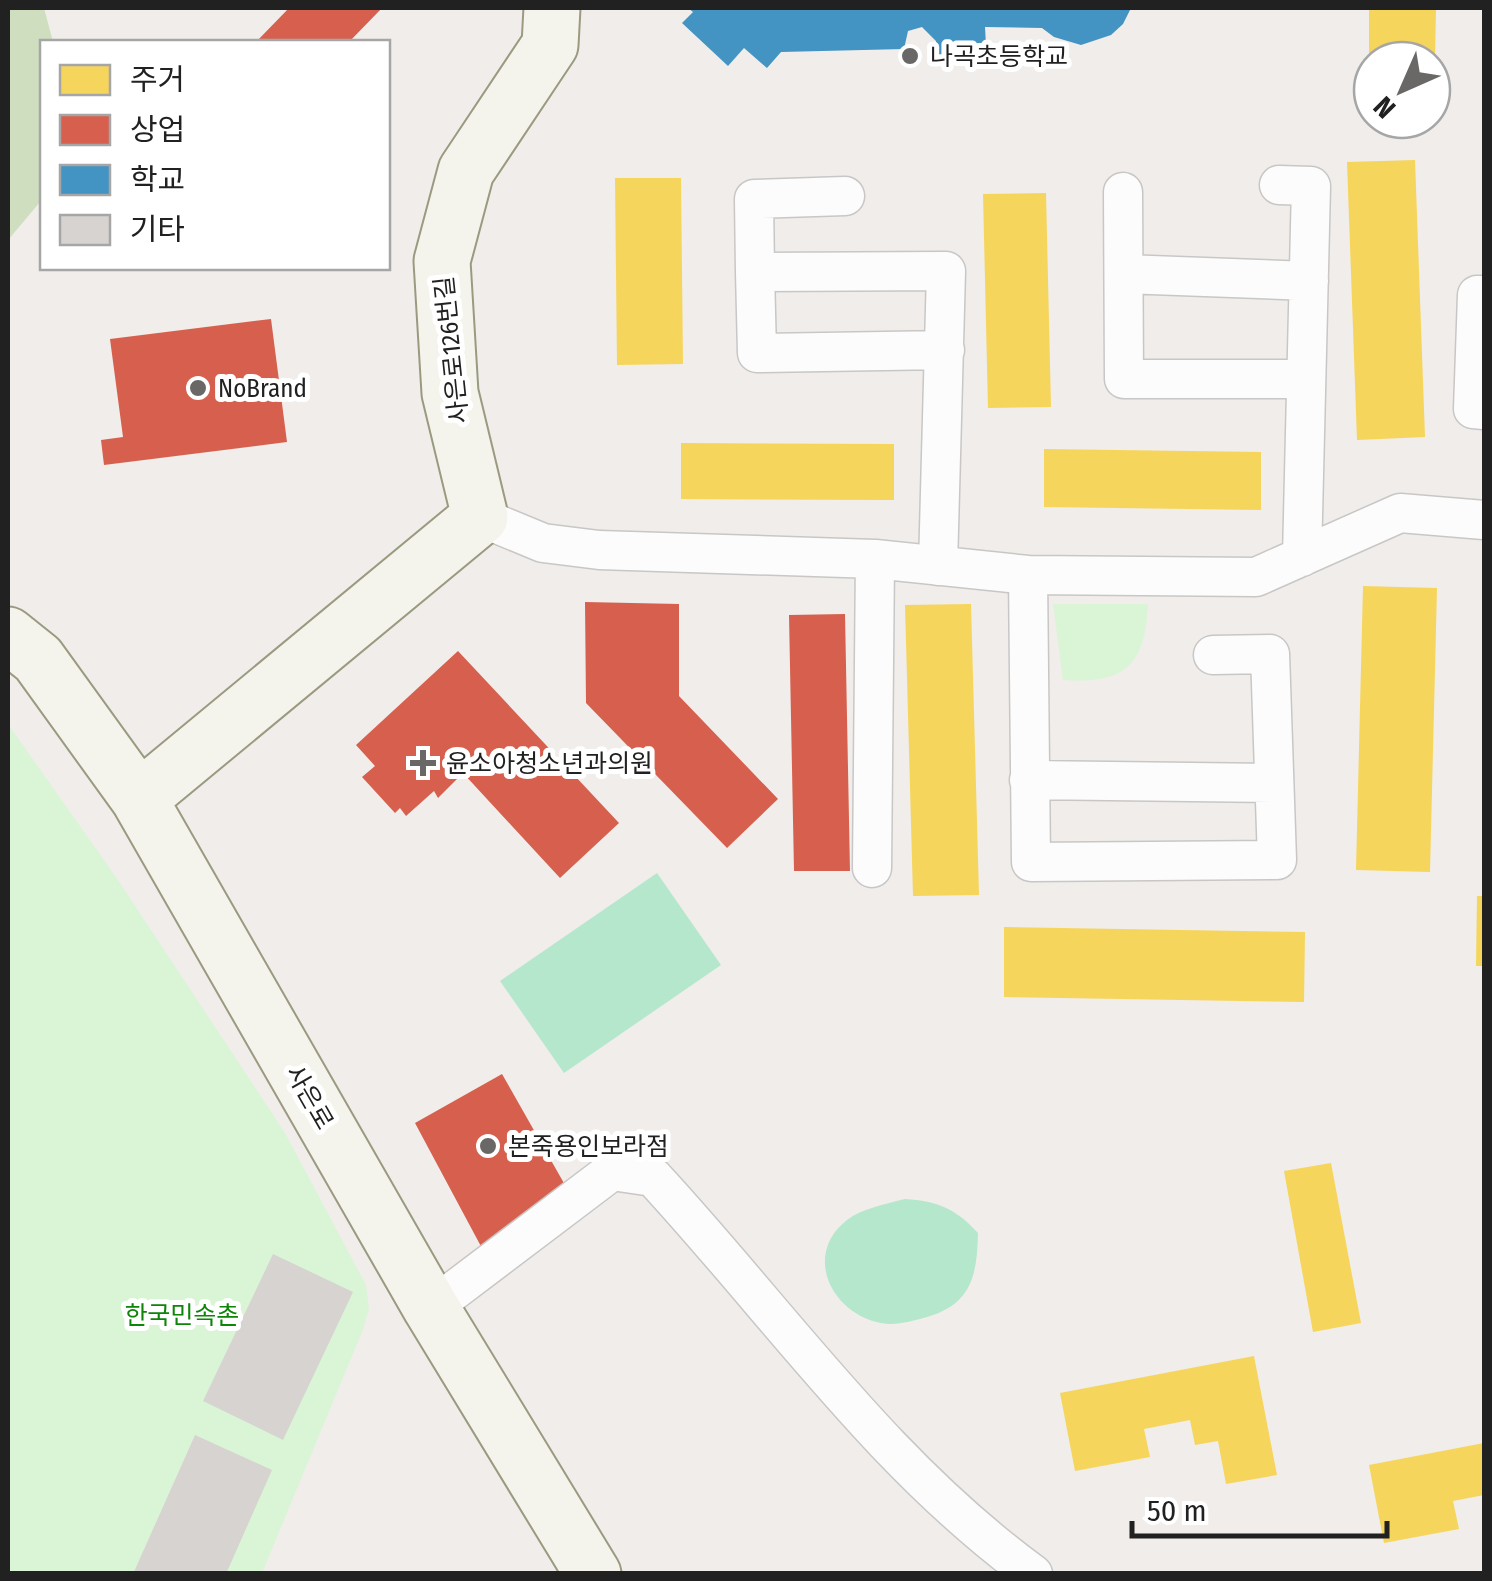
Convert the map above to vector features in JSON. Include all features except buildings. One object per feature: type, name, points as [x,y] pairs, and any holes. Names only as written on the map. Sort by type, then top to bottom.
[{"type":"main road","name":"사은로126번길","points":[[480,518],[450,393],[442,261],[466,170],[550,45],[552,8]]},
{"type":"main road","points":[[139,799],[480,518]]},
{"type":"main road","name":"사은로","points":[[8,634],[38,659],[139,799],[430,1308],[593,1574]]},
{"type":"street","points":[[1279,185],[1311,186],[1302,556]]},
{"type":"street","points":[[1123,192],[1124,379],[1306,379]]},
{"type":"street","points":[[845,196],[754,199],[757,352],[944,350]]},
{"type":"street","points":[[755,272],[946,271],[938,566]]},
{"type":"street","points":[[1124,274],[1309,281]]},
{"type":"street","points":[[1484,295],[1477,295],[1473,409],[1484,410]]},
{"type":"street","points":[[480,518],[542,543],[600,550],[875,560],[1028,575],[1256,577],[1400,513],[1484,520]]},
{"type":"street","points":[[872,868],[875,560]]},
{"type":"street","points":[[1028,575],[1032,862],[1277,860],[1270,654],[1212,655]]},
{"type":"street","points":[[1029,780],[1274,783]]},
{"type":"street","points":[[430,1308],[612,1171],[653,1177],[856,1414],[981,1535],[1033,1574]]},
{"type":"green space","points":[[8,8],[44,8],[52,40],[40,40],[40,202],[8,240]]},
{"type":"green space","points":[[1053,604],[1148,604],[1142,643],[1128,667],[1102,679],[1063,680]]},
{"type":"green space","name":"한국민속촌","points":[[8,724],[118,880],[285,1133],[366,1285],[369,1309],[362,1332],[262,1573],[8,1573]]},
{"type":"green space","points":[[657,873],[721,965],[564,1073],[500,981]]},
{"type":"green space","points":[[905,1199],[946,1208],[970,1225],[978,1233],[976,1262],[969,1286],[954,1304],[916,1320],[881,1323],[849,1308],[837,1296],[825,1266],[826,1250],[834,1234],[853,1216]]},
{"type":"place","name":"나곡초등학교","points":[[910,56]]},
{"type":"place","name":"NoBrand","points":[[198,388]]},
{"type":"place","name":"윤소아청소년과의원","points":[[423,763]]},
{"type":"place","name":"본죽용인보라점","points":[[488,1146]]}]
